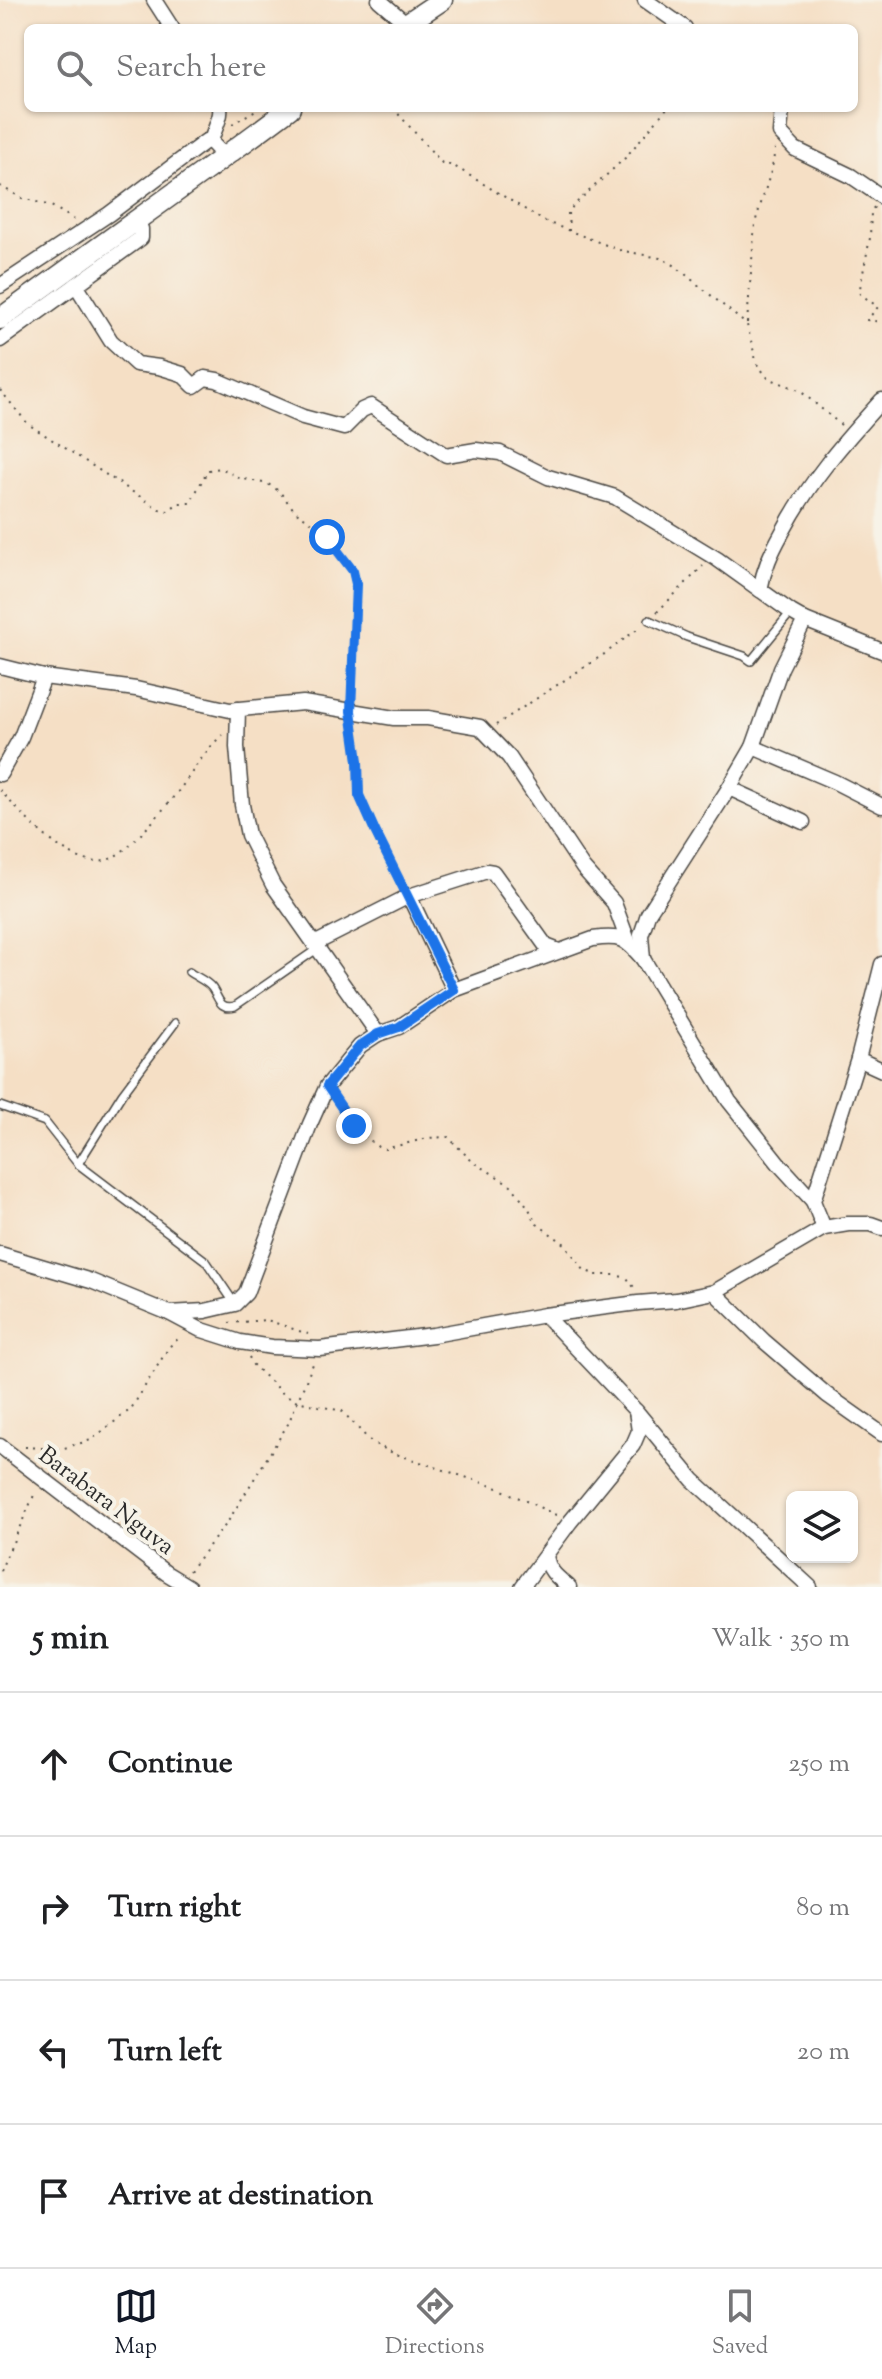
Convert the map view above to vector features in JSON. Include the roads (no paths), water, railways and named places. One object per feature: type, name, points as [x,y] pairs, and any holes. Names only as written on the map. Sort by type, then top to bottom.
[{"type":"main road","points":[[407,24],[442,0]]},
{"type":"main road","points":[[0,319],[285,112]]},
{"type":"street","points":[[154,0],[169,24]]},
{"type":"street","points":[[379,0],[402,24]]},
{"type":"street","points":[[645,0],[679,24]]},
{"type":"street","points":[[0,286],[109,214],[212,138],[221,112]]},
{"type":"street","points":[[782,112],[780,133],[795,149],[851,176],[881,196]]},
{"type":"street","points":[[212,138],[225,157]]},
{"type":"street","points":[[0,340],[141,238],[137,219]]},
{"type":"street","points":[[76,285],[111,341],[136,364],[182,374],[194,386],[205,378],[217,380],[303,417],[344,428],[362,410],[371,406],[446,455],[476,450],[500,453],[548,477],[615,497],[717,559],[791,612],[882,651]]},
{"type":"street","points":[[760,590],[764,567],[800,499],[826,462],[882,400]]},
{"type":"street","points":[[643,959],[641,935],[648,914],[753,747],[781,668],[805,620]]},
{"type":"street","points":[[0,666],[44,677],[136,689],[230,710],[238,715],[303,703],[394,718],[428,718],[480,727],[509,757],[583,868],[614,903],[625,934],[729,1101],[813,1201],[824,1228]]},
{"type":"street","points":[[0,774],[21,737],[44,677]]},
{"type":"street","points":[[238,715],[242,805],[248,835],[273,885],[378,1034]]},
{"type":"street","points":[[753,747],[882,806]]},
{"type":"street","points":[[729,788],[803,822]]},
{"type":"street","points":[[316,947],[409,896],[487,871],[493,872],[546,946],[559,951]]},
{"type":"street","points":[[409,896],[454,990]]},
{"type":"street","points":[[169,1313],[205,1311],[235,1304],[246,1293],[327,1086],[360,1046],[378,1034],[399,1027],[454,990],[593,939],[625,934],[648,914]]},
{"type":"street","points":[[813,1201],[879,991],[882,964]]},
{"type":"street","points":[[858,1059],[882,1070]]},
{"type":"street","points":[[0,1254],[91,1281],[169,1313],[199,1329],[240,1342],[272,1347],[323,1348],[446,1333],[545,1315],[676,1300],[714,1292],[824,1228],[871,1224],[882,1228]]},
{"type":"street","points":[[714,1292],[764,1341],[827,1395],[882,1434]]},
{"type":"street","points":[[545,1315],[636,1411],[693,1480],[810,1587]]},
{"type":"street","points":[[522,1587],[633,1445],[639,1431],[636,1411]]},
{"type":"street","name":"Barabara Nguva","points":[[8,1446],[166,1580],[185,1584]]},
{"type":"street","points":[[546,1555],[547,1566],[569,1587]]},
{"type":"street","points":[[533,1572],[553,1574]]},
{"type":"lane","points":[[649,620],[751,661],[791,612]]},
{"type":"lane","points":[[189,972],[211,986],[219,1003],[228,1008],[316,947]]},
{"type":"lane","points":[[78,1164],[122,1094],[175,1023]]},
{"type":"lane","points":[[0,1106],[45,1122],[78,1164],[206,1261],[235,1304]]}]
